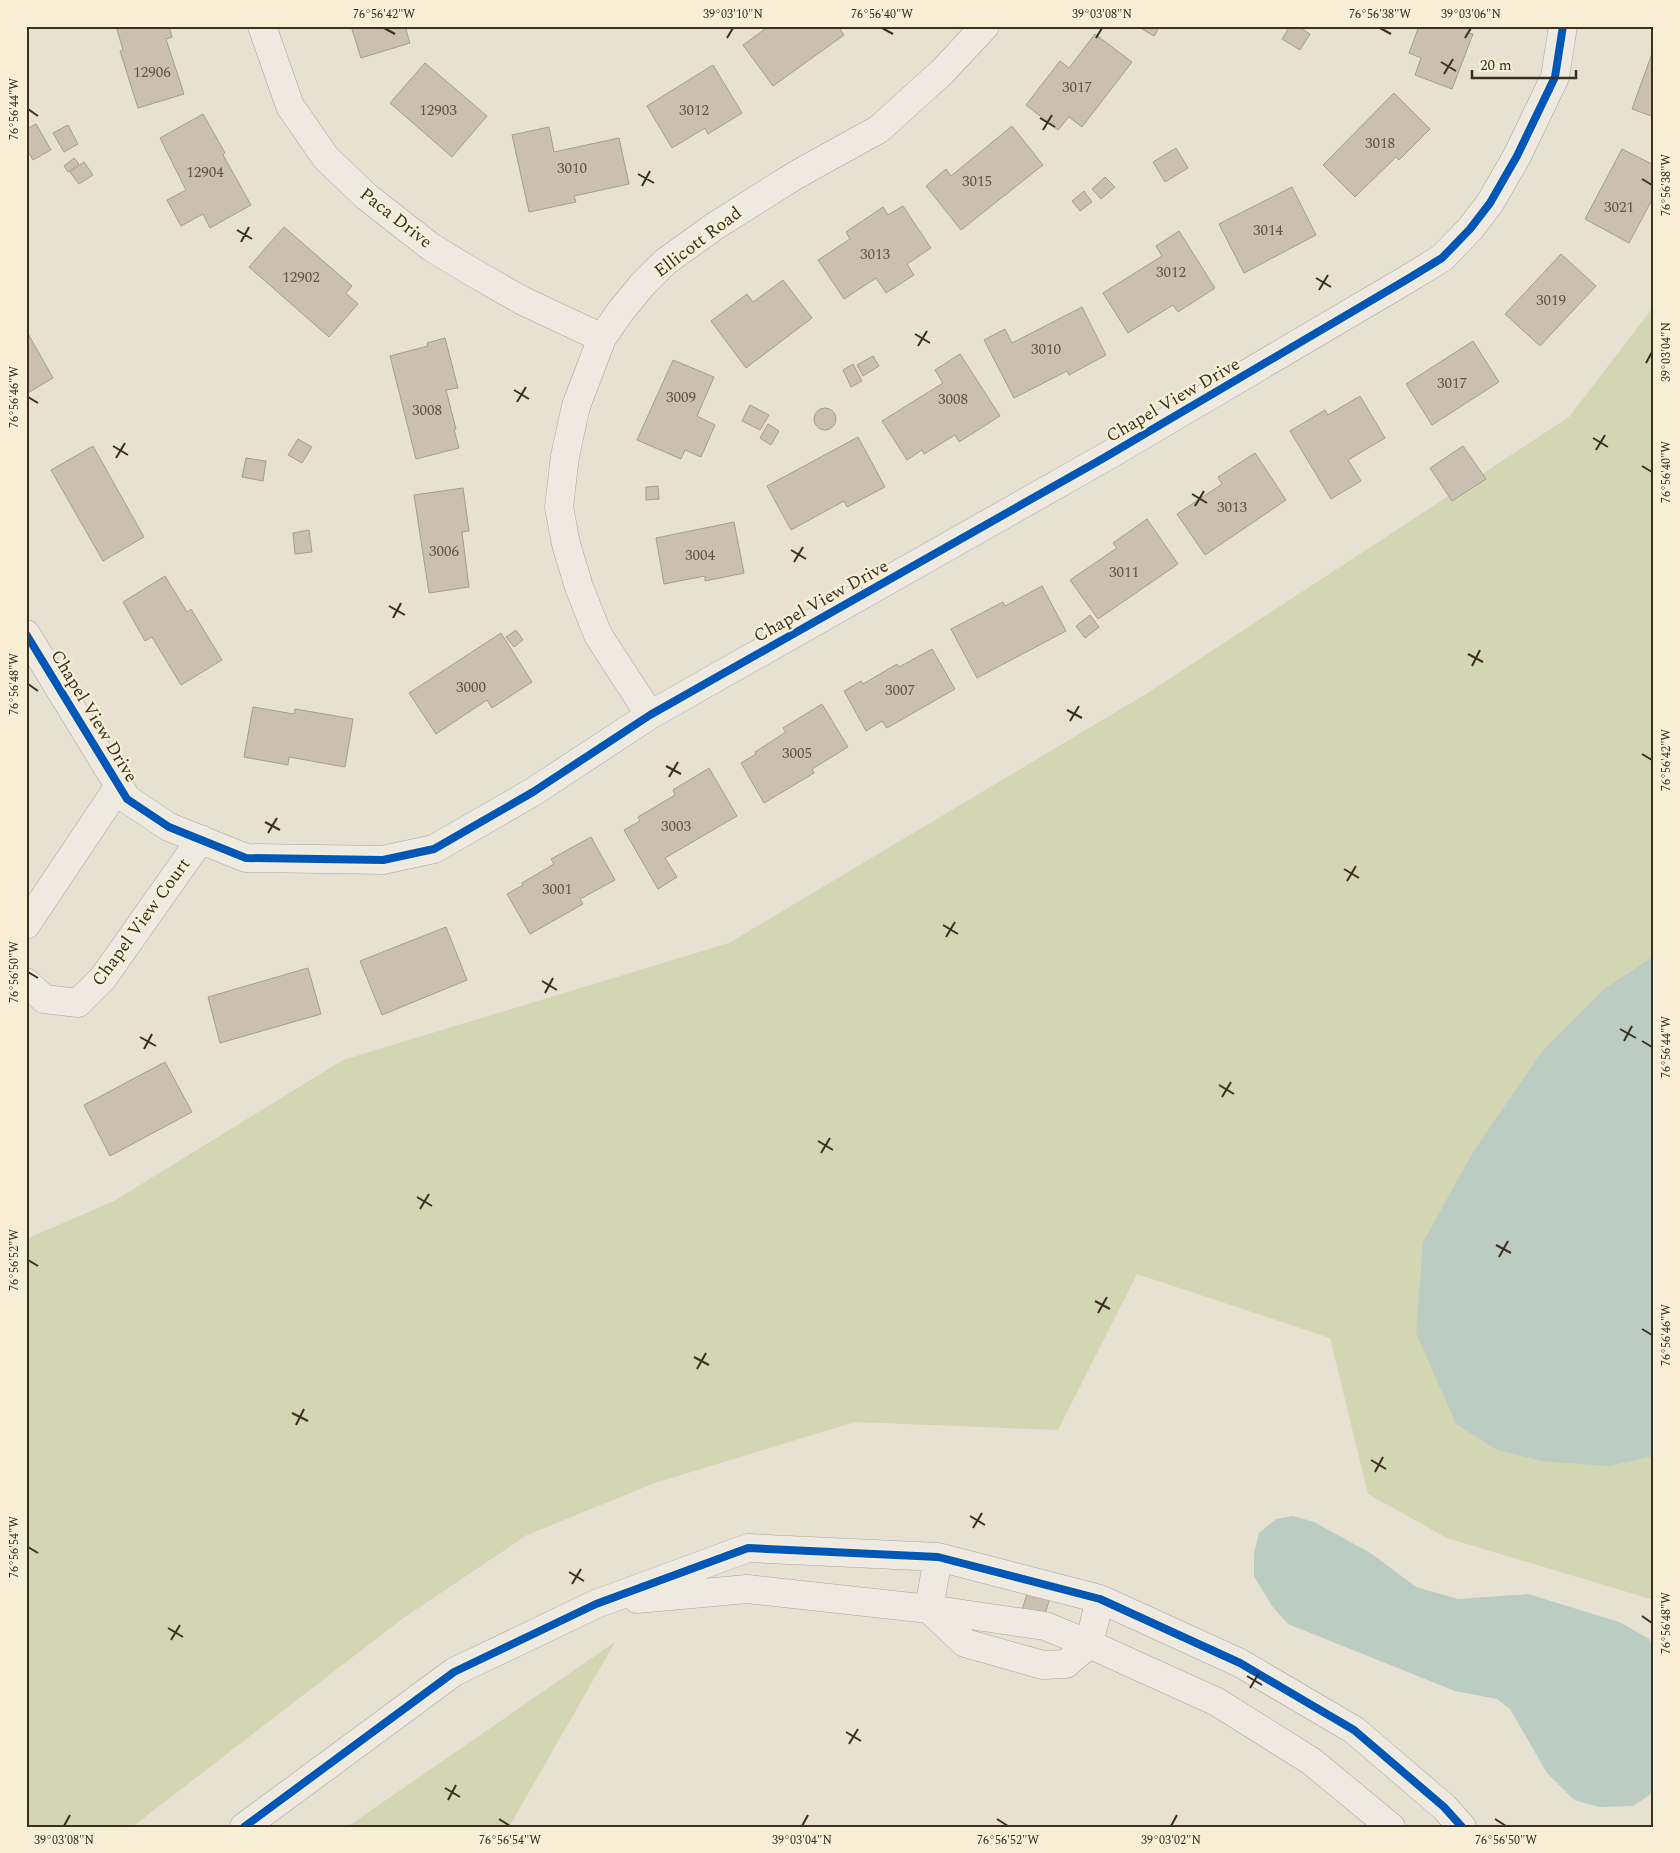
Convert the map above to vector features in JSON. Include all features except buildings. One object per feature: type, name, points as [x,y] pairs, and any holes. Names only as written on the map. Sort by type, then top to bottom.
[{"type":"street","name":"Paca Drive","points":[[262,26],[290,106],[326,158],[366,197],[431,247],[466,269],[521,300],[602,338]]},
{"type":"street","name":"Ellicott Road","points":[[650,715],[598,635],[579,588],[568,553],[560,507],[565,456],[576,406],[602,338],[642,285],[665,262],[715,226],[796,175],[879,130],[942,72],[985,26]]},
{"type":"street","name":"Chapel View Drive","points":[[26,634],[127,799],[169,827],[246,858],[383,860],[434,849],[533,792],[650,715],[1102,459],[1442,258],[1470,229],[1490,203],[1517,156],[1555,77],[1563,26]]},
{"type":"street","points":[[26,925],[119,786]]},
{"type":"street","name":"Chapel View Court","points":[[26,982],[44,999],[78,1003],[102,978],[201,840]]},
{"type":"street","points":[[244,1827],[454,1672],[596,1604],[748,1548],[938,1557],[1100,1599],[1240,1663],[1354,1730],[1444,1807],[1462,1827]]},
{"type":"street","points":[[929,1609],[938,1557]]},
{"type":"street","points":[[596,1604],[747,1588],[929,1609],[1045,1626],[1090,1644],[1217,1702],[1311,1762],[1391,1827]]},
{"type":"street","points":[[929,1609],[965,1643],[1043,1665],[1066,1664],[1090,1644],[1100,1599]]},
{"type":"green space","points":[[1654,306],[1654,1600],[1447,1538],[1368,1494],[1330,1338],[1137,1274],[1058,1430],[855,1422],[655,1483],[527,1535],[402,1619],[132,1827],[26,1827],[26,1239],[114,1201],[343,1060],[729,943],[1146,694],[1569,417]]},
{"type":"green space","points":[[615,1642],[509,1827],[347,1827]]},
{"type":"shaded area","points":[[1654,956],[1654,1456],[1609,1466],[1542,1461],[1497,1450],[1456,1424],[1416,1333],[1423,1242],[1473,1152],[1543,1050],[1604,989]]},
{"type":"shaded area","points":[[1293,1516],[1314,1522],[1372,1554],[1416,1587],[1458,1599],[1528,1594],[1619,1622],[1648,1638],[1654,1646],[1654,1792],[1633,1806],[1599,1807],[1574,1800],[1547,1773],[1510,1709],[1497,1699],[1455,1691],[1288,1624],[1272,1606],[1254,1576],[1254,1554],[1259,1533],[1276,1519]]},
{"type":"cycle path","points":[[26,634],[127,799],[169,827],[246,858],[383,860],[434,849],[533,792],[650,715],[1102,459],[1442,258],[1470,229],[1490,203],[1517,156],[1555,77],[1563,26]]},
{"type":"cycle path","points":[[244,1827],[454,1672],[596,1604],[748,1548],[938,1557],[1100,1599],[1240,1663],[1354,1730],[1444,1807],[1462,1827]]}]
